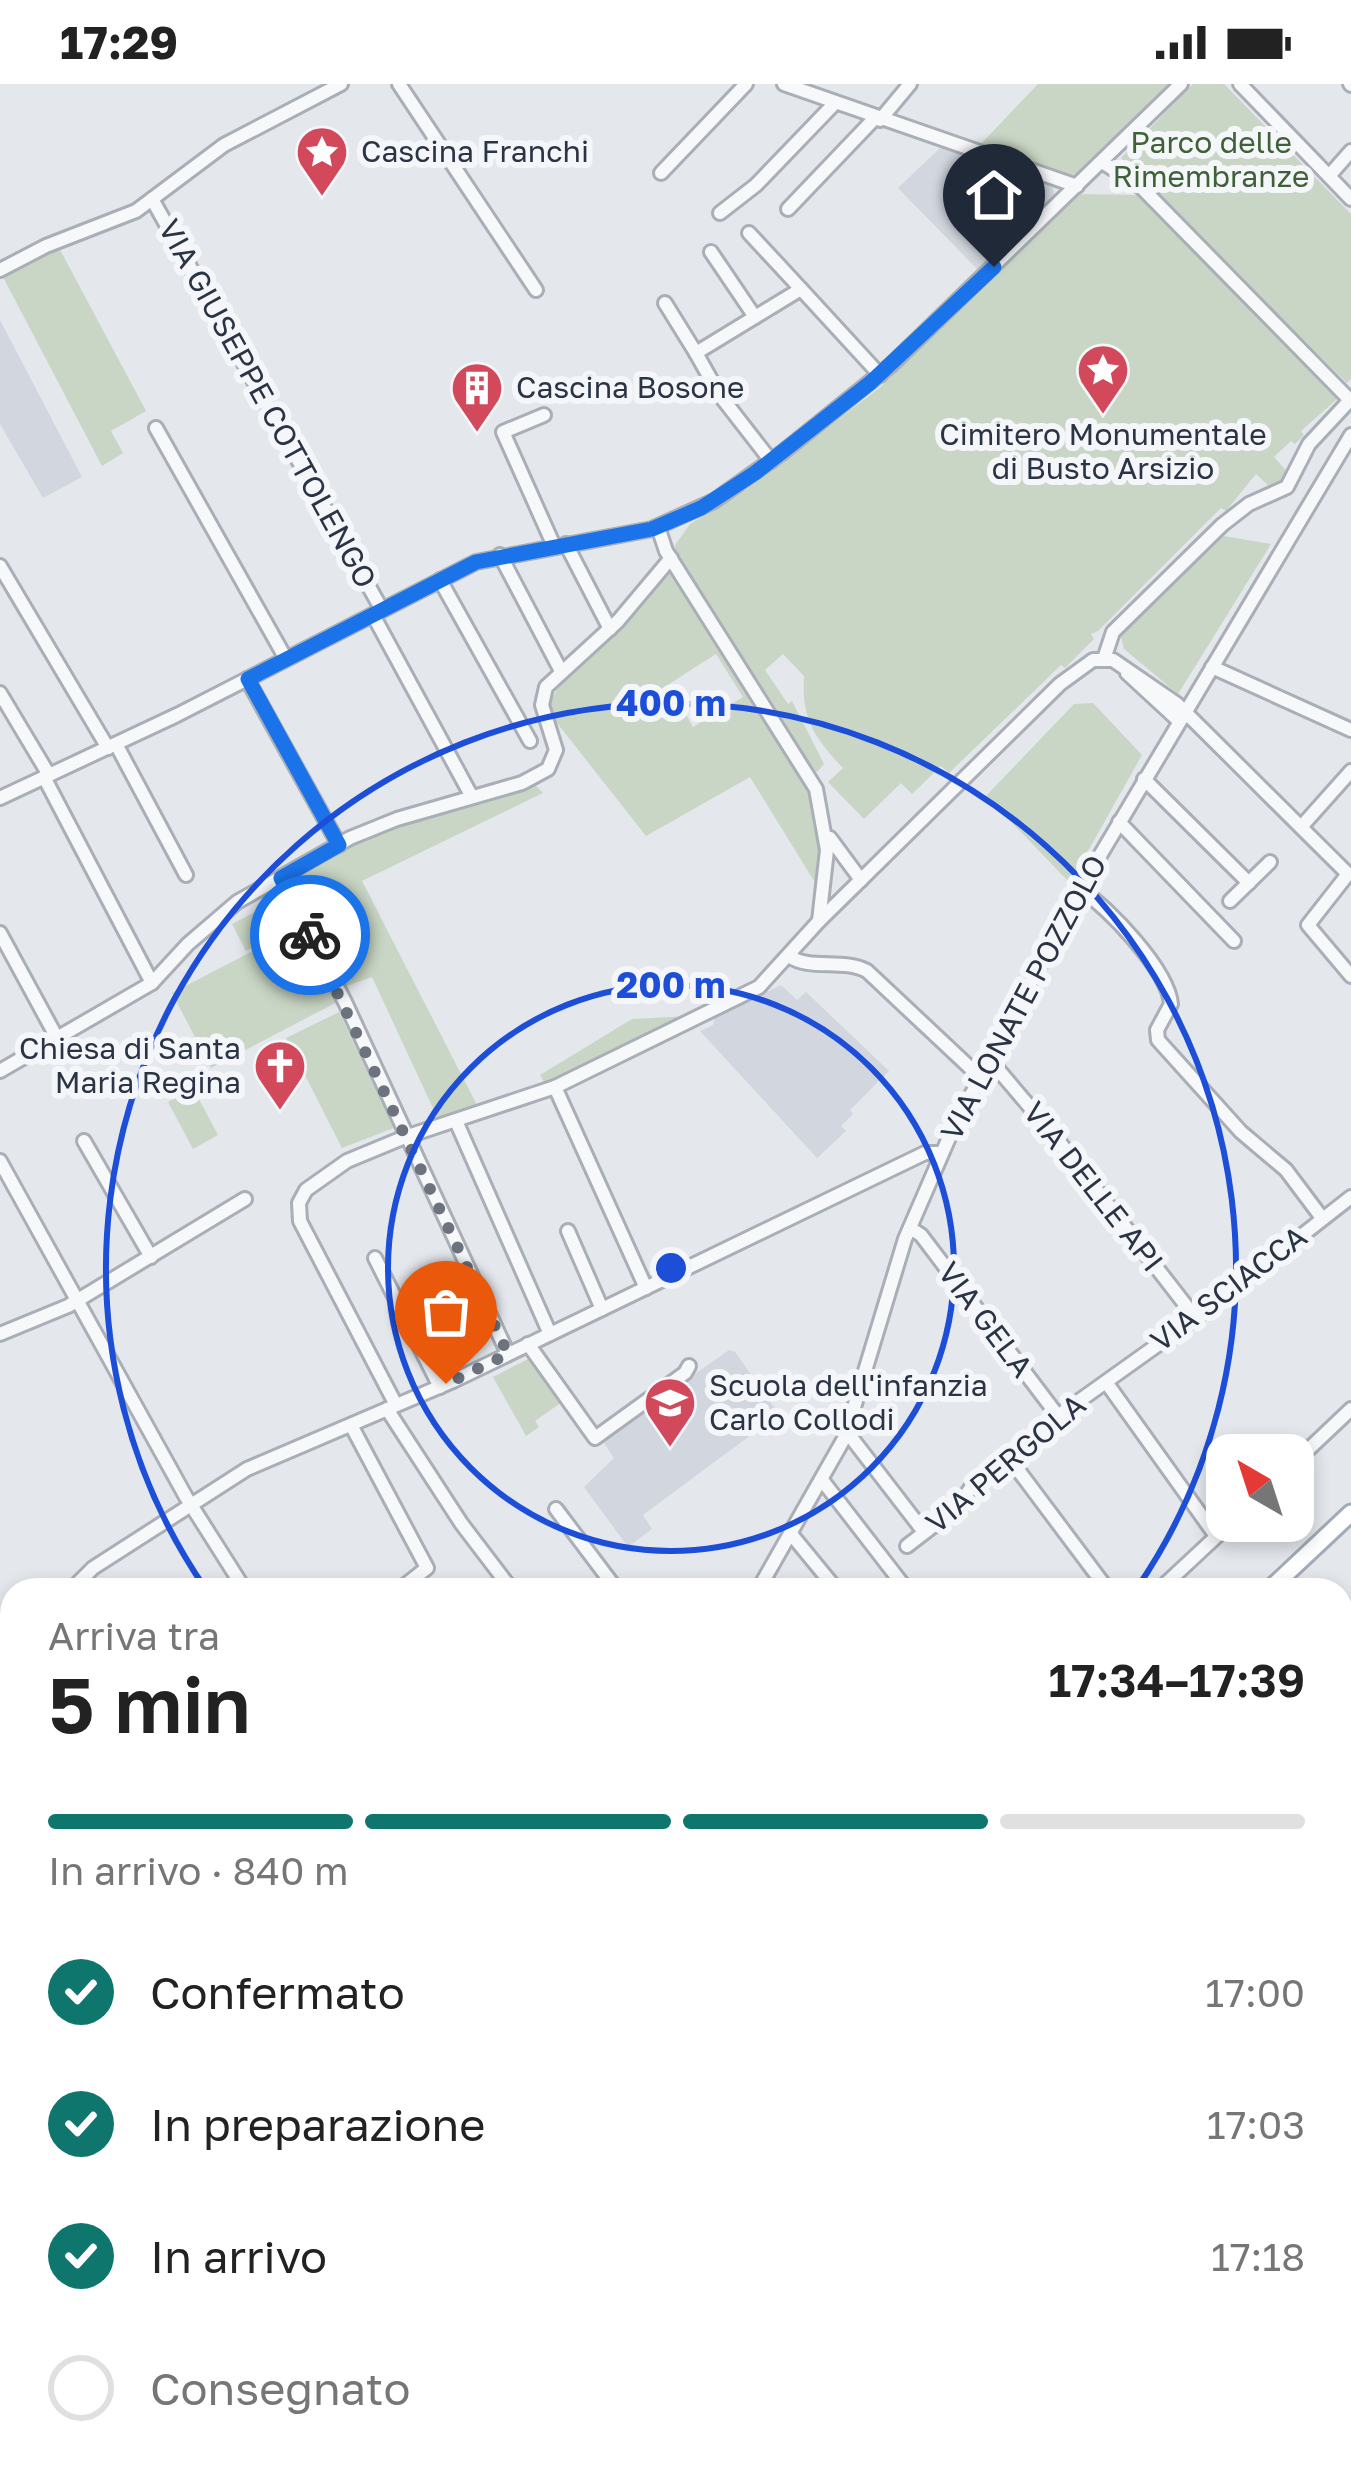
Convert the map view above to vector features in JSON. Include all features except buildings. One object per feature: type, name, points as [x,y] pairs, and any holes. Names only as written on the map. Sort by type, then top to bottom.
[{"type":"main road","points":[[1282,1578],[1351,1514]]},
{"type":"street","points":[[0,270],[46,246],[136,211],[224,145],[340,84]]},
{"type":"street","points":[[398,84],[536,290]]},
{"type":"street","points":[[661,173],[746,84]]},
{"type":"street","points":[[784,84],[1077,186]]},
{"type":"street","points":[[819,98],[830,84]]},
{"type":"street","points":[[788,209],[910,84]]},
{"type":"street","points":[[0,798],[440,580],[500,555],[658,527],[701,508],[771,461],[880,375],[1181,84]]},
{"type":"street","points":[[1240,84],[1351,199]]},
{"type":"street","points":[[720,213],[757,184],[835,103]]},
{"type":"street","points":[[1329,176],[1351,151]]},
{"type":"street","points":[[1102,162],[1141,187],[1350,400],[1309,444],[1287,487],[1249,504],[1222,525],[1113,632],[1111,660]]},
{"type":"street","name":"VIA GIUSEPPE COTTOLENGO","points":[[152,199],[472,797]]},
{"type":"street","points":[[749,233],[880,375]]},
{"type":"street","points":[[711,252],[755,316]]},
{"type":"street","points":[[696,353],[800,289]]},
{"type":"street","points":[[665,304],[737,418],[771,461]]},
{"type":"street","points":[[544,416],[503,432],[560,545],[610,629]]},
{"type":"street","points":[[156,428],[286,659]]},
{"type":"street","name":"VIA LONATE POZZOLO","points":[[765,1578],[847,1432],[910,1228],[941,1153],[1080,889],[1351,435]]},
{"type":"street","points":[[658,527],[671,558],[813,783],[827,832],[861,880]]},
{"type":"street","points":[[500,555],[561,671]]},
{"type":"street","points":[[0,1071],[152,983],[229,909],[339,845],[386,823],[522,783],[551,766],[556,749],[542,700],[546,687],[610,629],[671,558]]},
{"type":"street","points":[[0,566],[186,875]]},
{"type":"street","points":[[440,580],[530,741]]},
{"type":"street","points":[[503,1578],[461,1523],[392,1407],[302,1225],[298,1207],[306,1190],[334,1169],[405,1137],[555,1087],[755,989],[1066,679],[1090,662],[1111,660],[1182,716],[1350,872],[1308,925],[1351,976]]},
{"type":"street","points":[[1211,667],[1351,730]]},
{"type":"street","points":[[248,679],[339,845]]},
{"type":"street","points":[[0,693],[152,983]]},
{"type":"street","points":[[1301,827],[1351,771]]},
{"type":"street","points":[[1144,779],[1250,883]]},
{"type":"street","points":[[1119,822],[1234,941]]},
{"type":"street","points":[[819,921],[827,832]]},
{"type":"street","points":[[840,854],[863,860],[884,858]]},
{"type":"street","points":[[1230,902],[1270,862]]},
{"type":"street","points":[[281,878],[345,1002],[508,1354]]},
{"type":"street","points":[[1080,889],[1111,915],[1168,986],[1171,1004],[1157,1030],[1158,1040],[1240,1132],[1286,1170],[1322,1218]]},
{"type":"street","points":[[0,933],[56,1038]]},
{"type":"street","points":[[788,956],[798,962],[850,964],[867,971],[981,1078]]},
{"type":"street","name":"VIA DELLE API","points":[[990,1060],[1194,1316]]},
{"type":"street","points":[[555,1087],[646,1288]]},
{"type":"street","points":[[456,1121],[550,1334]]},
{"type":"street","points":[[84,1141],[151,1257]]},
{"type":"street","points":[[83,1578],[257,1465],[440,1387],[925,1153],[941,1153]]},
{"type":"street","points":[[0,1161],[191,1504],[237,1578]]},
{"type":"street","name":"VIA SCIACCA","points":[[1106,1382],[1351,1197]]},
{"type":"street","points":[[0,1334],[78,1300],[245,1199]]},
{"type":"street","name":"VIA GELA","points":[[910,1228],[920,1233],[1058,1416]]},
{"type":"street","points":[[568,1231],[602,1309]]},
{"type":"street","points":[[375,1258],[440,1387]]},
{"type":"street","points":[[528,1344],[595,1438],[689,1366]]},
{"type":"street","points":[[1106,1382],[1206,1522]]},
{"type":"street","name":"VIA PERGOLA","points":[[907,1546],[1058,1416],[1106,1382]]},
{"type":"street","points":[[1314,1444],[1351,1409]]},
{"type":"street","points":[[351,1425],[426,1566],[417,1578]]},
{"type":"street","points":[[847,1432],[924,1532]]},
{"type":"street","points":[[1009,1457],[1099,1578]]},
{"type":"street","points":[[822,1480],[898,1578]]},
{"type":"street","points":[[556,1509],[608,1578]]},
{"type":"street","points":[[791,1534],[827,1578]]},
{"type":"street","points":[[1172,1578],[1210,1542]]},
{"type":"shaded area","points":[[940,148],[1052,185],[1055,197],[979,271],[898,188]]},
{"type":"shaded area","points":[[0,320],[82,477],[43,498],[0,424]]},
{"type":"shaded area","points":[[781,985],[797,1000],[806,992],[889,1071],[850,1110],[853,1114],[841,1126],[846,1131],[817,1158],[700,1031],[713,1025],[715,1017]]},
{"type":"shaded area","name":"Scuola dell'infanzia Carlo Collodi","points":[[729,1350],[779,1414],[643,1515],[652,1529],[628,1547],[584,1487],[614,1458],[602,1440]]},
{"type":"green space","points":[[1038,84],[1170,84],[1073,175],[979,146]]},
{"type":"green space","name":"Parco delle Rimembranze","points":[[1193,84],[1224,84],[1351,214],[1351,379],[1347,383],[1121,158]]},
{"type":"green space","points":[[1078,194],[1137,195],[1337,399],[1301,431],[1304,435],[1295,444],[1291,441],[1274,457],[1289,474],[1273,490],[1256,474],[1226,511],[1221,508],[1091,634],[1094,639],[1065,668],[1061,665],[949,773],[941,766],[912,794],[901,783],[864,819],[828,782],[843,768],[812,727],[804,676],[783,654],[765,670],[788,704],[792,701],[824,764],[817,772],[676,557],[675,545],[690,524],[747,489],[878,389]]},
{"type":"green space","points":[[58,246],[146,411],[111,431],[123,453],[102,466],[2,275]]},
{"type":"green space","points":[[1223,536],[1271,544],[1178,694],[1124,649],[1120,634]]},
{"type":"green space","points":[[670,565],[813,794],[823,858],[819,889],[750,777],[646,836],[546,709],[560,684],[620,630]],"holes":[[[716,654],[743,697],[693,727],[669,684]]]},
{"type":"green space","points":[[1093,703],[1142,755],[1070,883],[986,796],[1074,704]]},
{"type":"green space","points":[[534,784],[543,793],[362,881],[479,1109],[439,1121],[372,977],[344,987],[291,879],[367,836]]},
{"type":"green space","points":[[276,901],[290,928],[246,951],[232,924]]},
{"type":"green space","points":[[301,926],[341,1000],[211,1068],[172,993]]},
{"type":"green space","points":[[339,1012],[394,1128],[342,1148],[286,1038]]},
{"type":"green space","points":[[691,1016],[545,1084],[540,1075],[632,1019]]},
{"type":"green space","points":[[193,1088],[218,1135],[193,1149],[168,1102]]},
{"type":"green space","points":[[532,1357],[561,1397],[559,1404],[535,1421],[539,1427],[526,1436],[493,1377]]},
{"type":"way so far","points":[[310,935],[508,1354],[446,1384]]},
{"type":"place","name":"Cascina Franchi","points":[[322,198]]},
{"type":"place","name":"Cimitero Monumentale di Busto Arsizio","points":[[1103,416]]},
{"type":"place","name":"Cascina Bosone","points":[[477,434]]},
{"type":"place","name":"Chiesa di Santa Maria Regina","points":[[280,1112]]},
{"type":"place","name":"Scuola dell'infanzia Carlo Collodi","points":[[670,1449]]},
{"type":"route","points":[[310,935],[281,878],[339,845],[248,679],[476,562],[652,529],[701,508],[755,473],[870,383],[994,267]]}]
